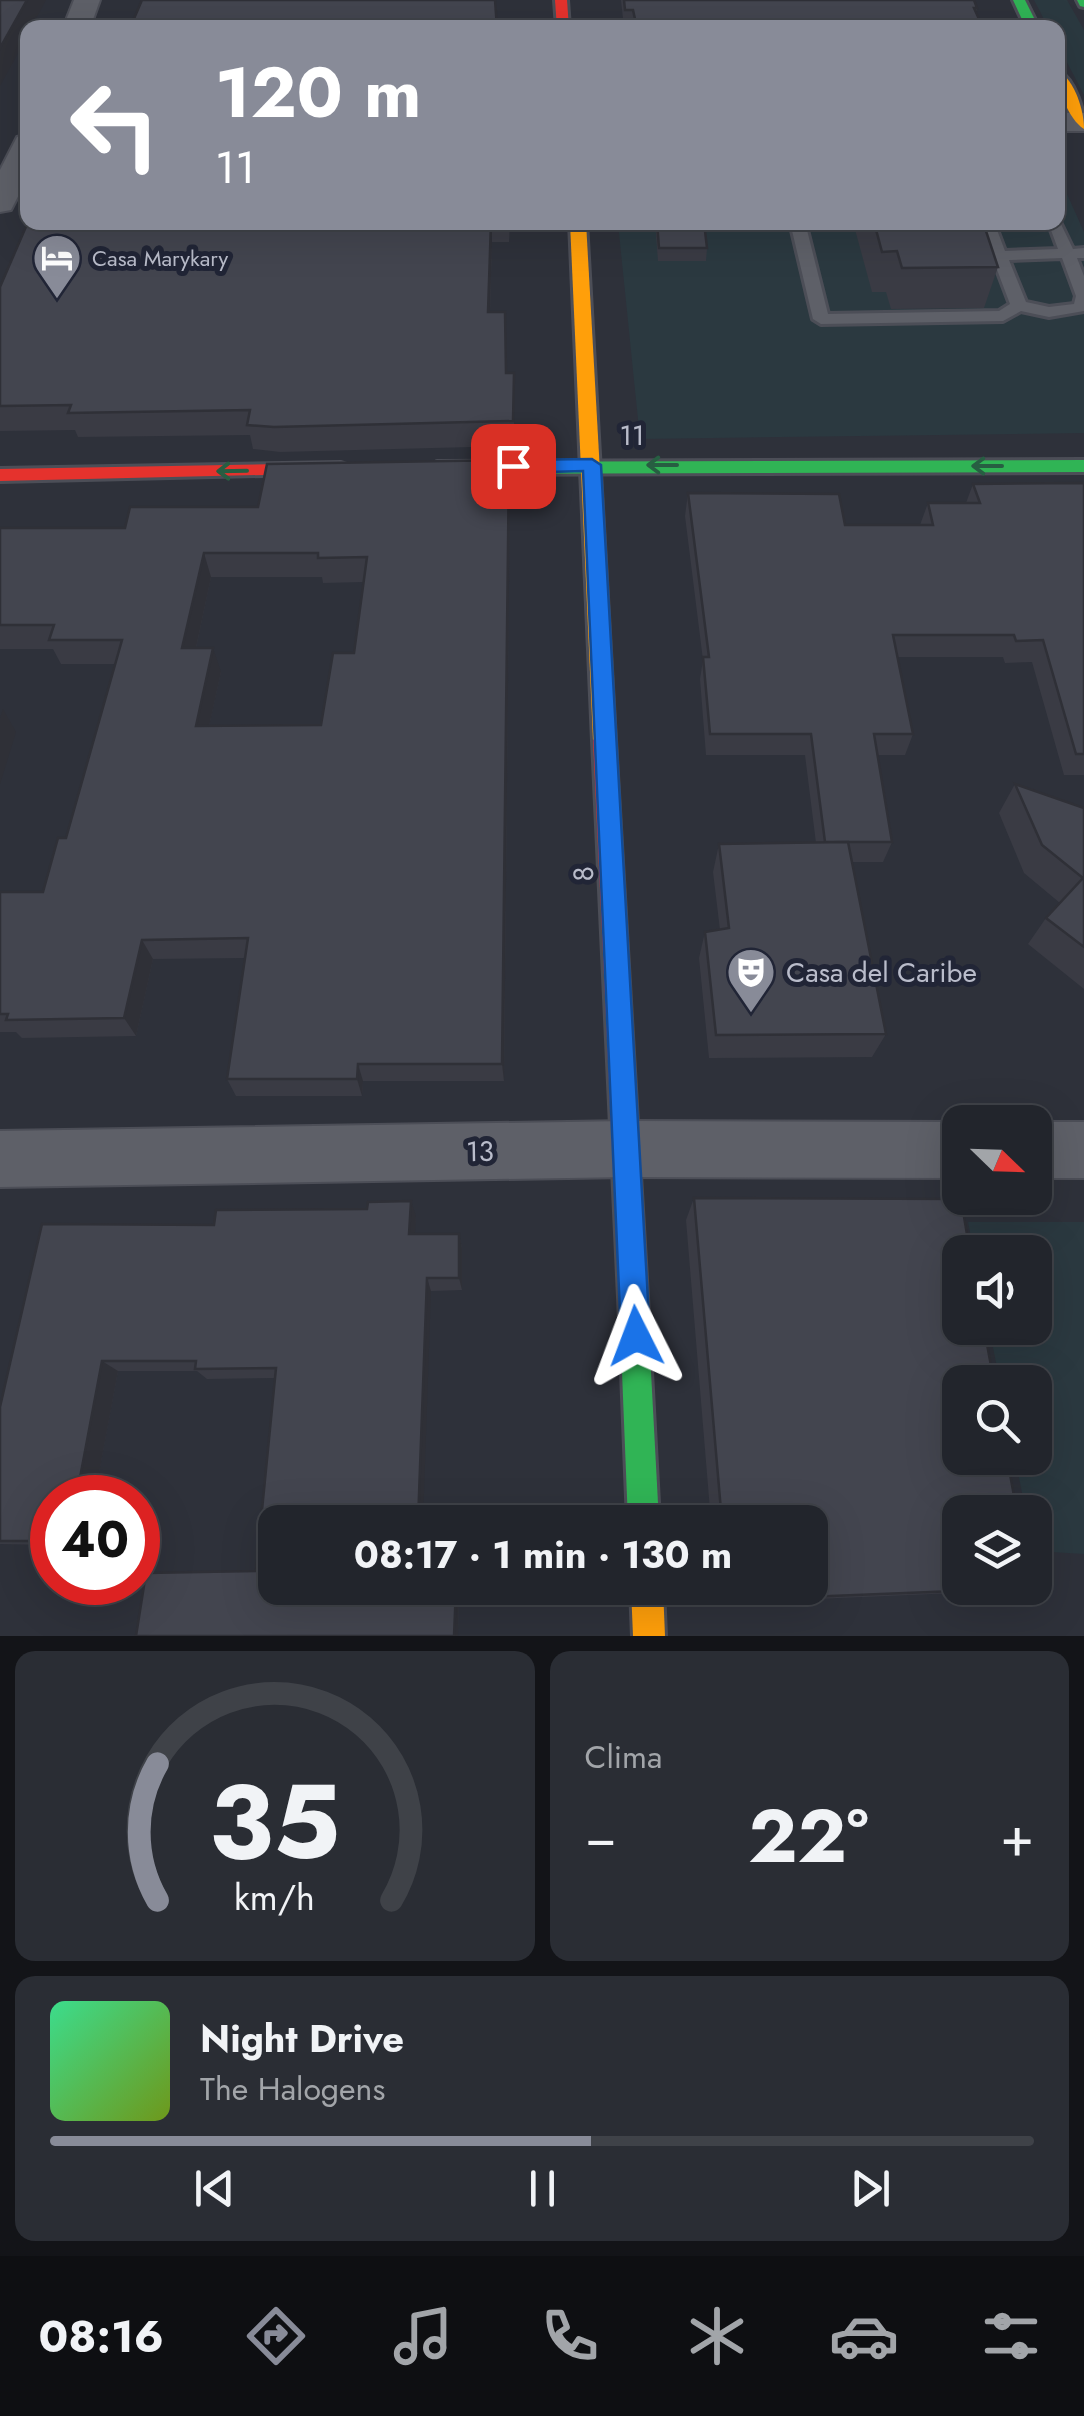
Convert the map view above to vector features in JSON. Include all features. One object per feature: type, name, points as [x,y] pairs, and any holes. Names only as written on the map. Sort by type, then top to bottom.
[{"type":"street","points":[[1065,92],[1077,123]]},
{"type":"street","points":[[0,203],[20,160]]},
{"type":"street","name":"8","points":[[578,230],[643,1505]]},
{"type":"street","name":"11","points":[[414,468],[1084,466]]},
{"type":"street","points":[[0,475],[375,469]]},
{"type":"street","name":"13","points":[[0,1159],[627,1149],[942,1150]]},
{"type":"street","points":[[1052,1150],[1084,1150]]},
{"type":"street","points":[[648,1605],[649,1636]]},
{"type":"lane","points":[[799,230],[820,320],[1004,316],[1019,304]]},
{"type":"lane","points":[[989,230],[1019,304]]},
{"type":"lane","points":[[1019,304],[1048,313],[1081,306],[1084,296],[1076,253],[1060,230]]},
{"type":"lane","points":[[1000,256],[1076,253]]},
{"type":"shaded area","points":[[1034,0],[1067,0],[1084,30],[1084,95],[1065,58],[1065,20],[1044,20]]},
{"type":"shaded area","points":[[1065,190],[1084,232],[1084,433],[640,439],[619,230],[1065,230]]},
{"type":"shaded area","points":[[968,1222],[1084,1222],[1084,1554],[1052,1552],[1052,1495],[1023,1495],[1018,1475],[1052,1475],[1052,1365],[997,1365],[992,1345],[1052,1345],[1052,1235],[971,1235]]},
{"type":"building","points":[[0,0],[27,0],[0,48]]},
{"type":"building","points":[[142,0],[495,0],[496,20],[133,20]]},
{"type":"building","points":[[624,0],[974,0],[979,20],[635,20],[633,10],[625,10]]},
{"type":"building","points":[[25,230],[491,230],[488,312],[505,312],[506,373],[514,373],[513,421],[274,427],[247,425],[250,410],[68,413],[71,405],[0,406],[0,287]]},
{"type":"building","points":[[658,230],[705,230],[707,248],[659,248]]},
{"type":"building","points":[[876,230],[986,230],[998,267],[902,268],[897,251],[882,252]]},
{"type":"building","points":[[509,460],[502,1064],[358,1064],[357,1079],[227,1079],[248,938],[142,940],[124,1018],[6,1020],[8,1014],[0,1014],[0,892],[43,892],[58,838],[66,838],[122,640],[49,640],[54,625],[0,625],[0,528],[125,528],[130,507],[258,507],[267,464]],"holes":[[[204,553],[318,553],[318,558],[367,557],[354,653],[333,653],[321,725],[196,726],[213,648],[182,648]]]},
{"type":"building","points":[[1084,483],[1084,754],[1076,754],[1043,640],[1016,641],[1014,635],[893,635],[913,734],[874,734],[892,842],[825,842],[811,734],[710,734],[703,657],[709,657],[688,493],[839,494],[845,525],[933,525],[928,503],[980,503],[973,484]]},
{"type":"building","points":[[1015,784],[1084,808],[1084,947],[1046,918],[1083,878],[1042,845]]},
{"type":"building","points":[[848,842],[886,1034],[716,1035],[705,932],[729,928],[719,844]]},
{"type":"building","points":[[694,1198],[942,1199],[942,1215],[964,1215],[967,1235],[942,1235],[942,1345],[987,1345],[991,1365],[942,1365],[942,1475],[1010,1475],[1014,1495],[942,1495],[942,1592],[828,1596],[828,1505],[721,1505]]},
{"type":"building","points":[[411,1201],[409,1234],[459,1234],[459,1278],[427,1278],[419,1505],[263,1505],[276,1368],[195,1369],[196,1361],[102,1361],[81,1475],[30,1475],[30,1541],[0,1541],[0,1407],[42,1224],[214,1225],[216,1210],[367,1209],[368,1202]]},
{"type":"building","points":[[258,1551],[258,1605],[455,1605],[454,1636],[136,1636],[141,1605],[160,1605],[160,1573],[256,1571]]},
{"type":"traffic: fast","points":[[1019,0],[1029,20]]},
{"type":"traffic: fast","points":[[437,468],[1084,466]]},
{"type":"traffic: fast","points":[[633,1297],[643,1505]]},
{"type":"traffic: slow","points":[[1065,88],[1084,125]]},
{"type":"traffic: slow","points":[[578,230],[604,740]]},
{"type":"traffic: slow","points":[[648,1605],[649,1636]]},
{"type":"traffic: jam","points":[[561,0],[562,20]]},
{"type":"traffic: jam","points":[[0,475],[341,469]]},
{"type":"traffic: jam","points":[[604,740],[633,1297]]},
{"type":"place","name":"Casa Marykary","points":[[57,300]]},
{"type":"place","name":"Casa del Caribe","points":[[751,1014]]},
{"type":"route","points":[[513,466],[592,465],[636,1336]]}]
